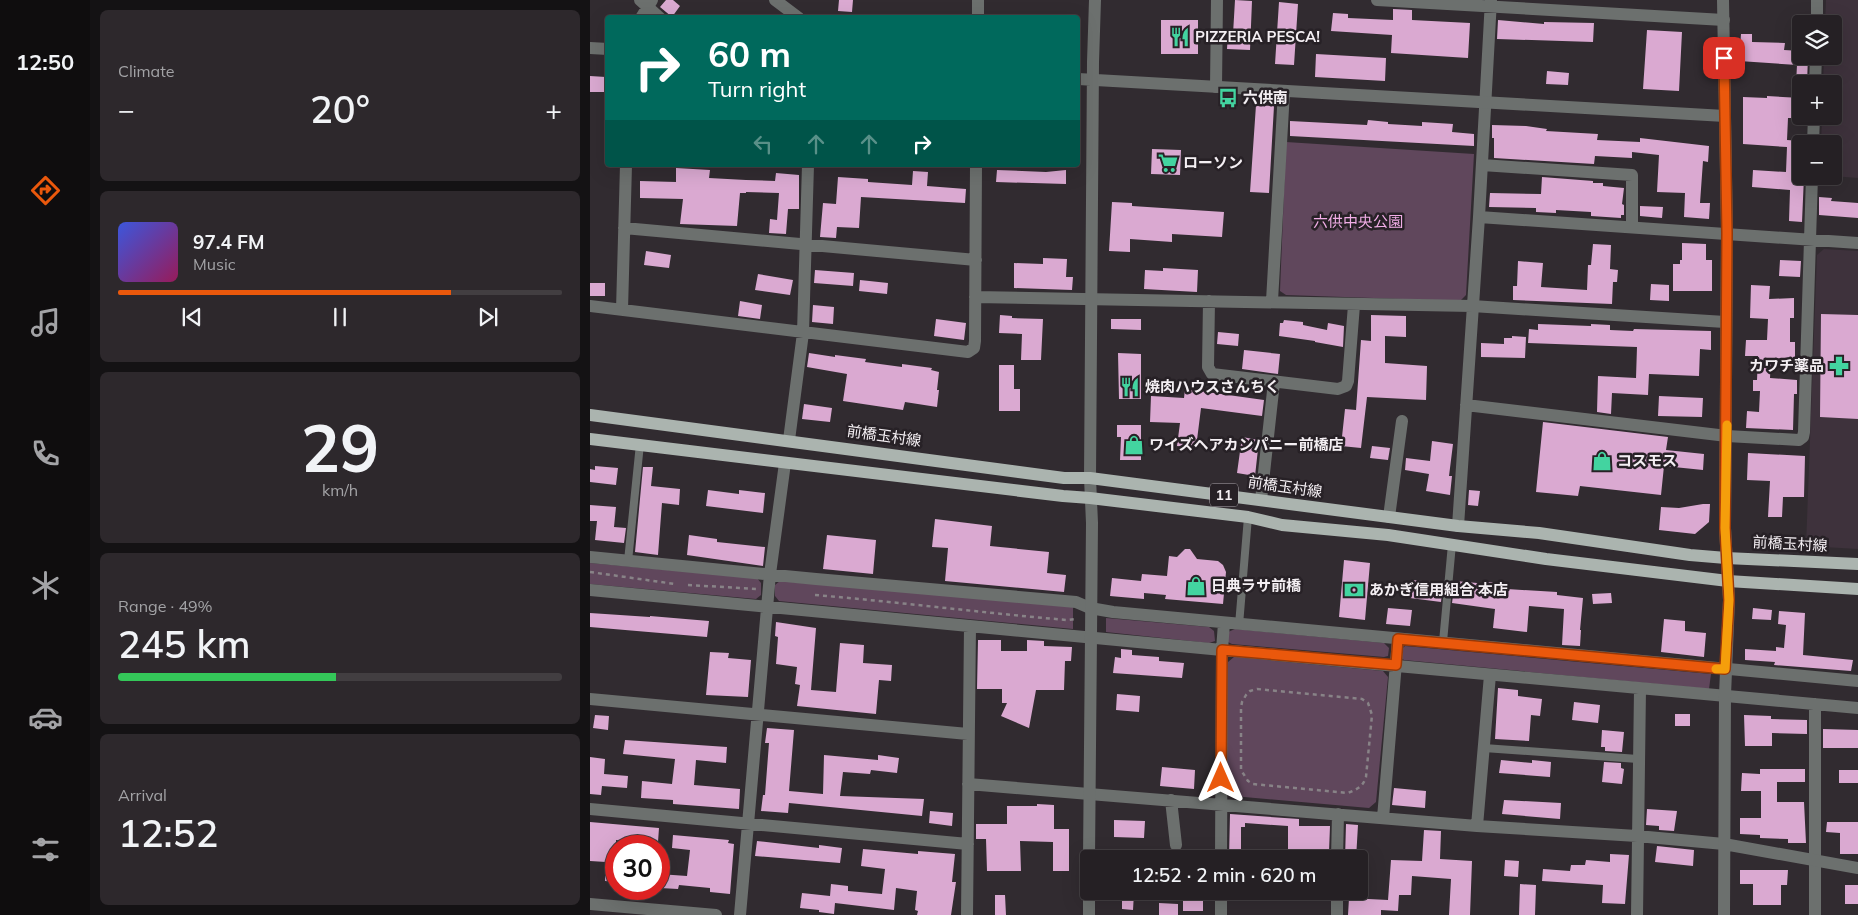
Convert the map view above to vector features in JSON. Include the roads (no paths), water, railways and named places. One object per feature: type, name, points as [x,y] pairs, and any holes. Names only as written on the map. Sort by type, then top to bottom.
[{"type":"main road","name":"前橋玉村線","points":[[590,415],[1064,478],[1090,478],[1389,518],[1539,533],[1726,558],[1858,564]]},
{"type":"main road","name":"11","points":[[590,439],[1248,517],[1282,524],[1452,544],[1546,560],[1728,581],[1858,589]]},
{"type":"street","points":[[774,0],[795,15]]},
{"type":"street","points":[[978,0],[978,15]]},
{"type":"street","points":[[1089,850],[1092,523],[1090,498],[1091,300],[1095,0]]},
{"type":"street","points":[[1216,87],[1217,0]]},
{"type":"street","points":[[1378,0],[1491,3],[1724,20]]},
{"type":"street","points":[[1723,0],[1727,233],[1725,322],[1727,436],[1726,558],[1729,600],[1724,695],[1724,915]]},
{"type":"street","points":[[1817,0],[1817,15]]},
{"type":"street","points":[[1458,526],[1491,3]]},
{"type":"street","points":[[645,6],[656,15]]},
{"type":"street","points":[[590,48],[605,49]]},
{"type":"street","points":[[1080,79],[1725,116]]},
{"type":"street","points":[[1272,301],[1284,91]]},
{"type":"street","points":[[1482,165],[1632,175],[1632,227]]},
{"type":"street","points":[[622,310],[626,167]]},
{"type":"street","points":[[789,440],[802,333],[808,167]]},
{"type":"street","points":[[590,306],[968,352],[974,348],[976,341],[976,167]]},
{"type":"street","points":[[1466,405],[1727,436],[1795,441],[1803,438],[1812,185]]},
{"type":"street","points":[[1479,217],[1858,242]]},
{"type":"street","points":[[624,228],[976,260]]},
{"type":"street","points":[[976,297],[1472,306],[1725,322]]},
{"type":"street","points":[[1209,301],[1209,371],[1216,375],[1338,389],[1346,386],[1354,305]]},
{"type":"street","points":[[1261,500],[1274,382]]},
{"type":"street","points":[[1389,518],[1402,421]]},
{"type":"street","points":[[740,915],[770,574],[785,463]]},
{"type":"street","points":[[590,557],[1076,602],[1090,608],[1113,612],[1239,625],[1858,681]]},
{"type":"street","points":[[590,590],[1858,708]]},
{"type":"street","points":[[1221,850],[1222,650],[1224,623]]},
{"type":"street","points":[[967,915],[970,626]]},
{"type":"street","points":[[1382,818],[1398,639]]},
{"type":"street","points":[[1477,826],[1490,674]]},
{"type":"street","points":[[1637,915],[1640,689]]},
{"type":"street","points":[[590,699],[968,734]]},
{"type":"street","points":[[1815,915],[1816,704]]},
{"type":"street","points":[[968,784],[1477,826],[1637,836],[1724,844],[1858,868]]},
{"type":"street","points":[[1171,800],[1176,844]]},
{"type":"street","points":[[590,809],[968,844]]},
{"type":"street","points":[[1337,850],[1338,814]]},
{"type":"street","points":[[1088,900],[1088,915]]},
{"type":"street","points":[[1221,900],[1221,915]]},
{"type":"street","points":[[1337,900],[1337,915]]},
{"type":"street","points":[[590,904],[716,915]]},
{"type":"lane","points":[[628,561],[640,444]]},
{"type":"lane","points":[[1239,625],[1248,517]]},
{"type":"lane","points":[[1443,642],[1452,544]]},
{"type":"lane","points":[[1484,748],[1638,758]]},
{"type":"place","name":"PIZZERIA PESCA!","points":[[1180,37]]},
{"type":"place","name":"六供南","points":[[1228,98]]},
{"type":"place","name":"ローソン","points":[[1168,163]]},
{"type":"place","name":"カワチ薬品","points":[[1839,366]]},
{"type":"place","name":"焼肉ハウスさんちく","points":[[1130,387]]},
{"type":"place","name":"ワイズヘアカンパニー前橋店","points":[[1134,445]]},
{"type":"place","name":"コスモス","points":[[1602,461]]},
{"type":"place","name":"日典ラサ前橋","points":[[1196,586]]},
{"type":"place","name":"あかぎ信用組合 本店","points":[[1354,590]]},
{"type":"park label","name":"六供中央公園","points":[[1358,222]]}]
